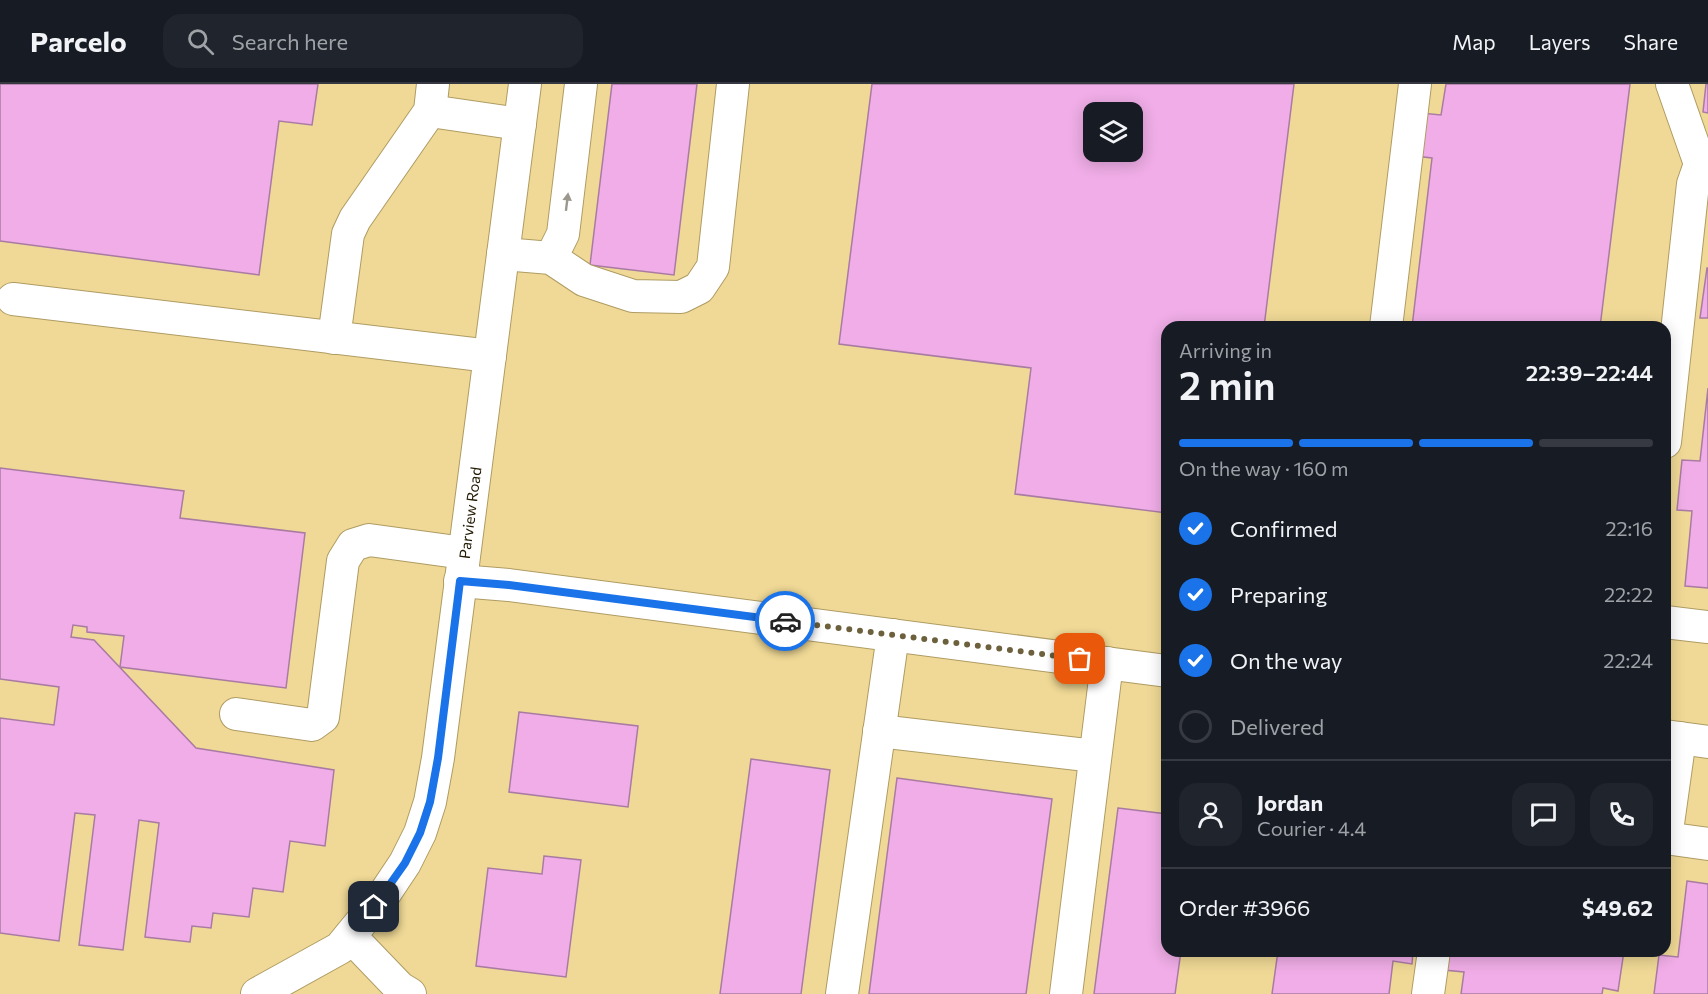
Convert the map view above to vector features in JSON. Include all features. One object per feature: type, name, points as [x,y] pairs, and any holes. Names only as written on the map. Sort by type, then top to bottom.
[{"type":"street","name":"Parview Road","points":[[343,943],[385,893],[405,863],[420,833],[430,802],[438,758],[525,84]]},
{"type":"street","points":[[551,258],[563,234],[582,84]]},
{"type":"street","points":[[503,254],[551,258],[584,280],[633,296],[681,297],[699,288],[713,267],[733,84]]},
{"type":"street","points":[[1387,321],[1415,84]]},
{"type":"street","points":[[1671,389],[1694,184],[1704,162],[1672,84]]},
{"type":"street","points":[[334,338],[348,234],[355,219],[432,98],[520,124]]},
{"type":"street","points":[[13,299],[490,356]]},
{"type":"street","points":[[236,714],[312,725],[323,717],[343,561],[352,545],[369,540],[462,567],[509,585],[1161,670]]},
{"type":"street","points":[[1671,623],[1708,627]]},
{"type":"street","points":[[842,994],[893,635]]},
{"type":"street","points":[[1066,994],[1107,663]]},
{"type":"street","points":[[879,731],[1095,756]]},
{"type":"street","points":[[1671,807],[1684,739]]},
{"type":"street","points":[[1671,839],[1708,844]]},
{"type":"street","points":[[257,994],[343,943],[410,994]]},
{"type":"street","points":[[1428,994],[1433,957]]},
{"type":"shaded area","points":[[0,84],[1708,84],[1708,994],[0,994]]},
{"type":"building","points":[[0,84],[318,84],[312,125],[279,121],[259,275],[0,241]]},
{"type":"building","points":[[612,84],[697,84],[674,275],[590,265]]},
{"type":"building","points":[[872,84],[1294,84],[1265,321],[1161,321],[1161,512],[1015,494],[1031,368],[839,344]]},
{"type":"building","points":[[1446,84],[1630,84],[1601,321],[1413,321],[1432,158],[1415,156],[1421,113],[1441,115]]},
{"type":"building","points":[[1706,84],[1708,84],[1708,113],[1703,112]]},
{"type":"building","points":[[1707,268],[1708,318],[1700,318]]},
{"type":"building","points":[[1708,388],[1708,588],[1685,586],[1692,511],[1677,510],[1682,460],[1700,461]]},
{"type":"building","points":[[0,468],[184,491],[180,518],[305,533],[286,688],[120,667],[124,636],[87,632],[87,627],[73,625],[71,637],[94,640],[196,748],[334,770],[325,846],[290,841],[283,892],[253,888],[249,917],[213,913],[211,928],[192,926],[190,942],[145,937],[159,823],[139,820],[123,950],[79,945],[95,815],[75,813],[59,941],[0,933],[0,718],[54,725],[59,687],[0,679]]},
{"type":"building","points":[[519,712],[638,726],[628,807],[509,792]]},
{"type":"building","points":[[751,759],[830,770],[801,994],[720,994]]},
{"type":"building","points":[[897,778],[1052,799],[1026,994],[869,994]]},
{"type":"building","points":[[1118,808],[1161,813],[1161,957],[1180,957],[1175,994],[1094,994]]},
{"type":"building","points":[[544,856],[581,860],[566,977],[476,966],[488,868],[542,874]]},
{"type":"building","points":[[1687,881],[1708,884],[1708,994],[1654,994],[1659,957],[1678,957]]},
{"type":"building","points":[[1277,957],[1413,957],[1412,964],[1393,961],[1389,994],[1272,994]]},
{"type":"building","points":[[1446,957],[1623,957],[1618,991],[1603,988],[1602,994],[1461,994],[1464,972],[1444,970]]},
{"type":"way so far","points":[[785,621],[1080,659]]},
{"type":"route","points":[[374,907],[405,863],[420,833],[430,802],[438,758],[460,581],[509,585],[785,621]]}]
